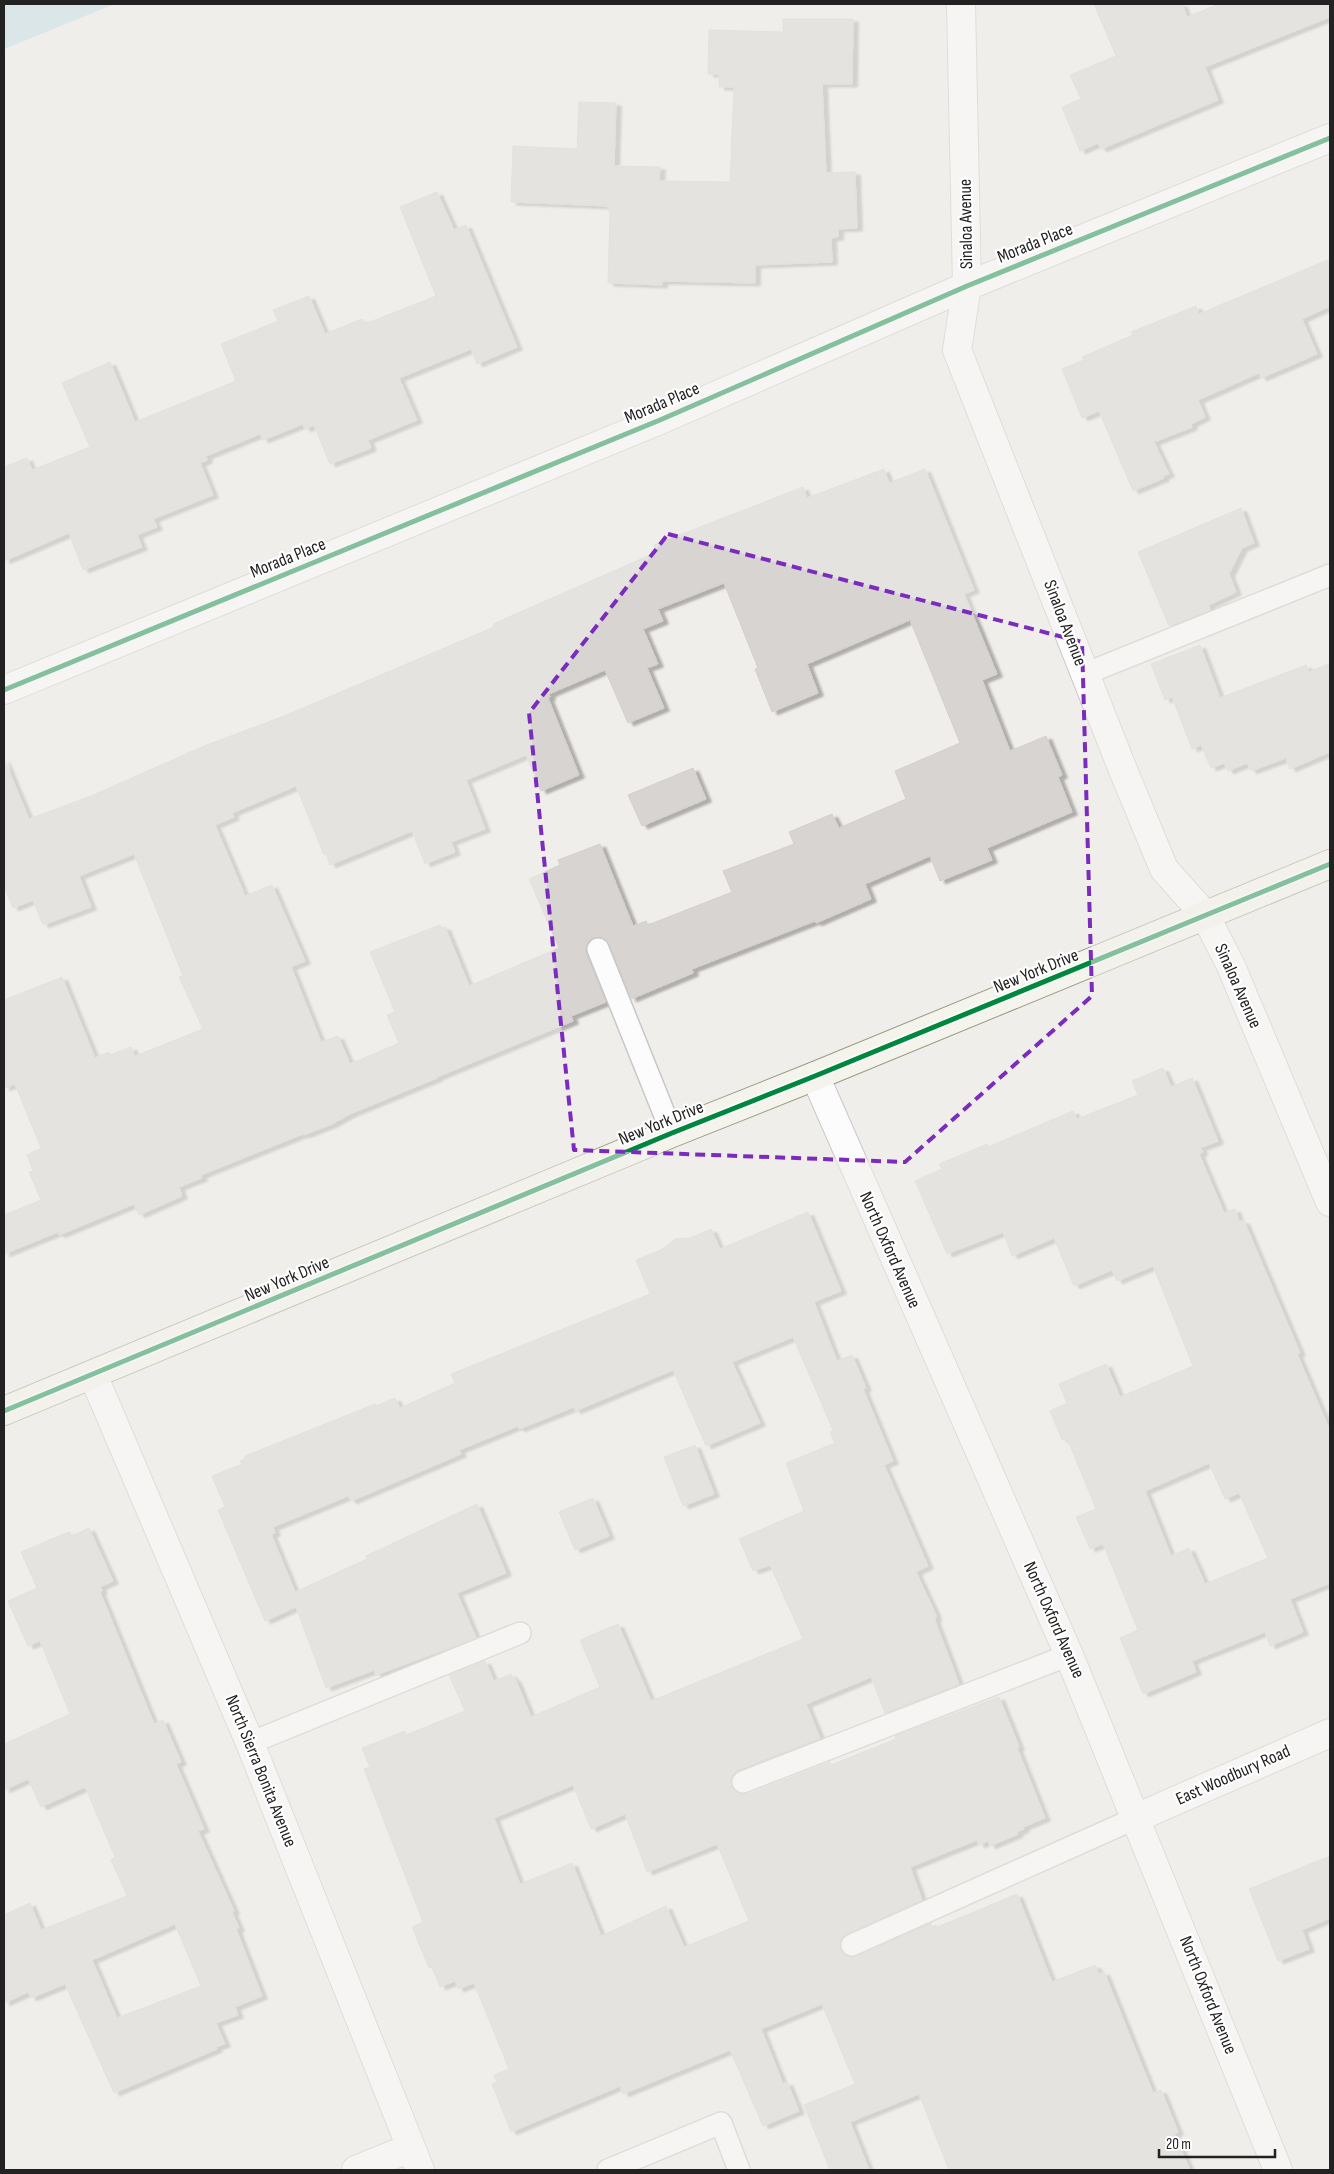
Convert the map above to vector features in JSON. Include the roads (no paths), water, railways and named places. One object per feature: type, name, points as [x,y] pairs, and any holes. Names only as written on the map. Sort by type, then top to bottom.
[{"type":"street","name":"Sinaloa Avenue","points":[[961,4],[967,286],[957,350],[1164,869],[1205,915],[1231,966],[1330,1202]]},
{"type":"street","name":"Morada Place","points":[[4,690],[660,420],[967,286],[1330,138]]},
{"type":"street","name":"New York Drive","points":[[4,1411],[672,1133],[1330,864]]},
{"type":"street","name":"North Oxford Avenue","points":[[815,1076],[1069,1655],[1278,2170]]},
{"type":"street","name":"North Sierra Bonita Avenue","points":[[92,1375],[250,1742],[415,2159]]},
{"type":"street","name":"East Woodbury Road","points":[[1136,1818],[1330,1733]]},
{"type":"street","points":[[356,2170],[415,2159]]},
{"type":"lane","points":[[1085,674],[1330,575]]},
{"type":"lane","points":[[598,949],[672,1133]]},
{"type":"lane","points":[[250,1742],[520,1633]]},
{"type":"lane","points":[[743,1782],[1069,1655]]},
{"type":"lane","points":[[852,1945],[1136,1818]]},
{"type":"lane","points":[[608,2170],[720,2123],[738,2170]]},
{"type":"water","points":[[4,4],[115,4],[4,49]]}]
